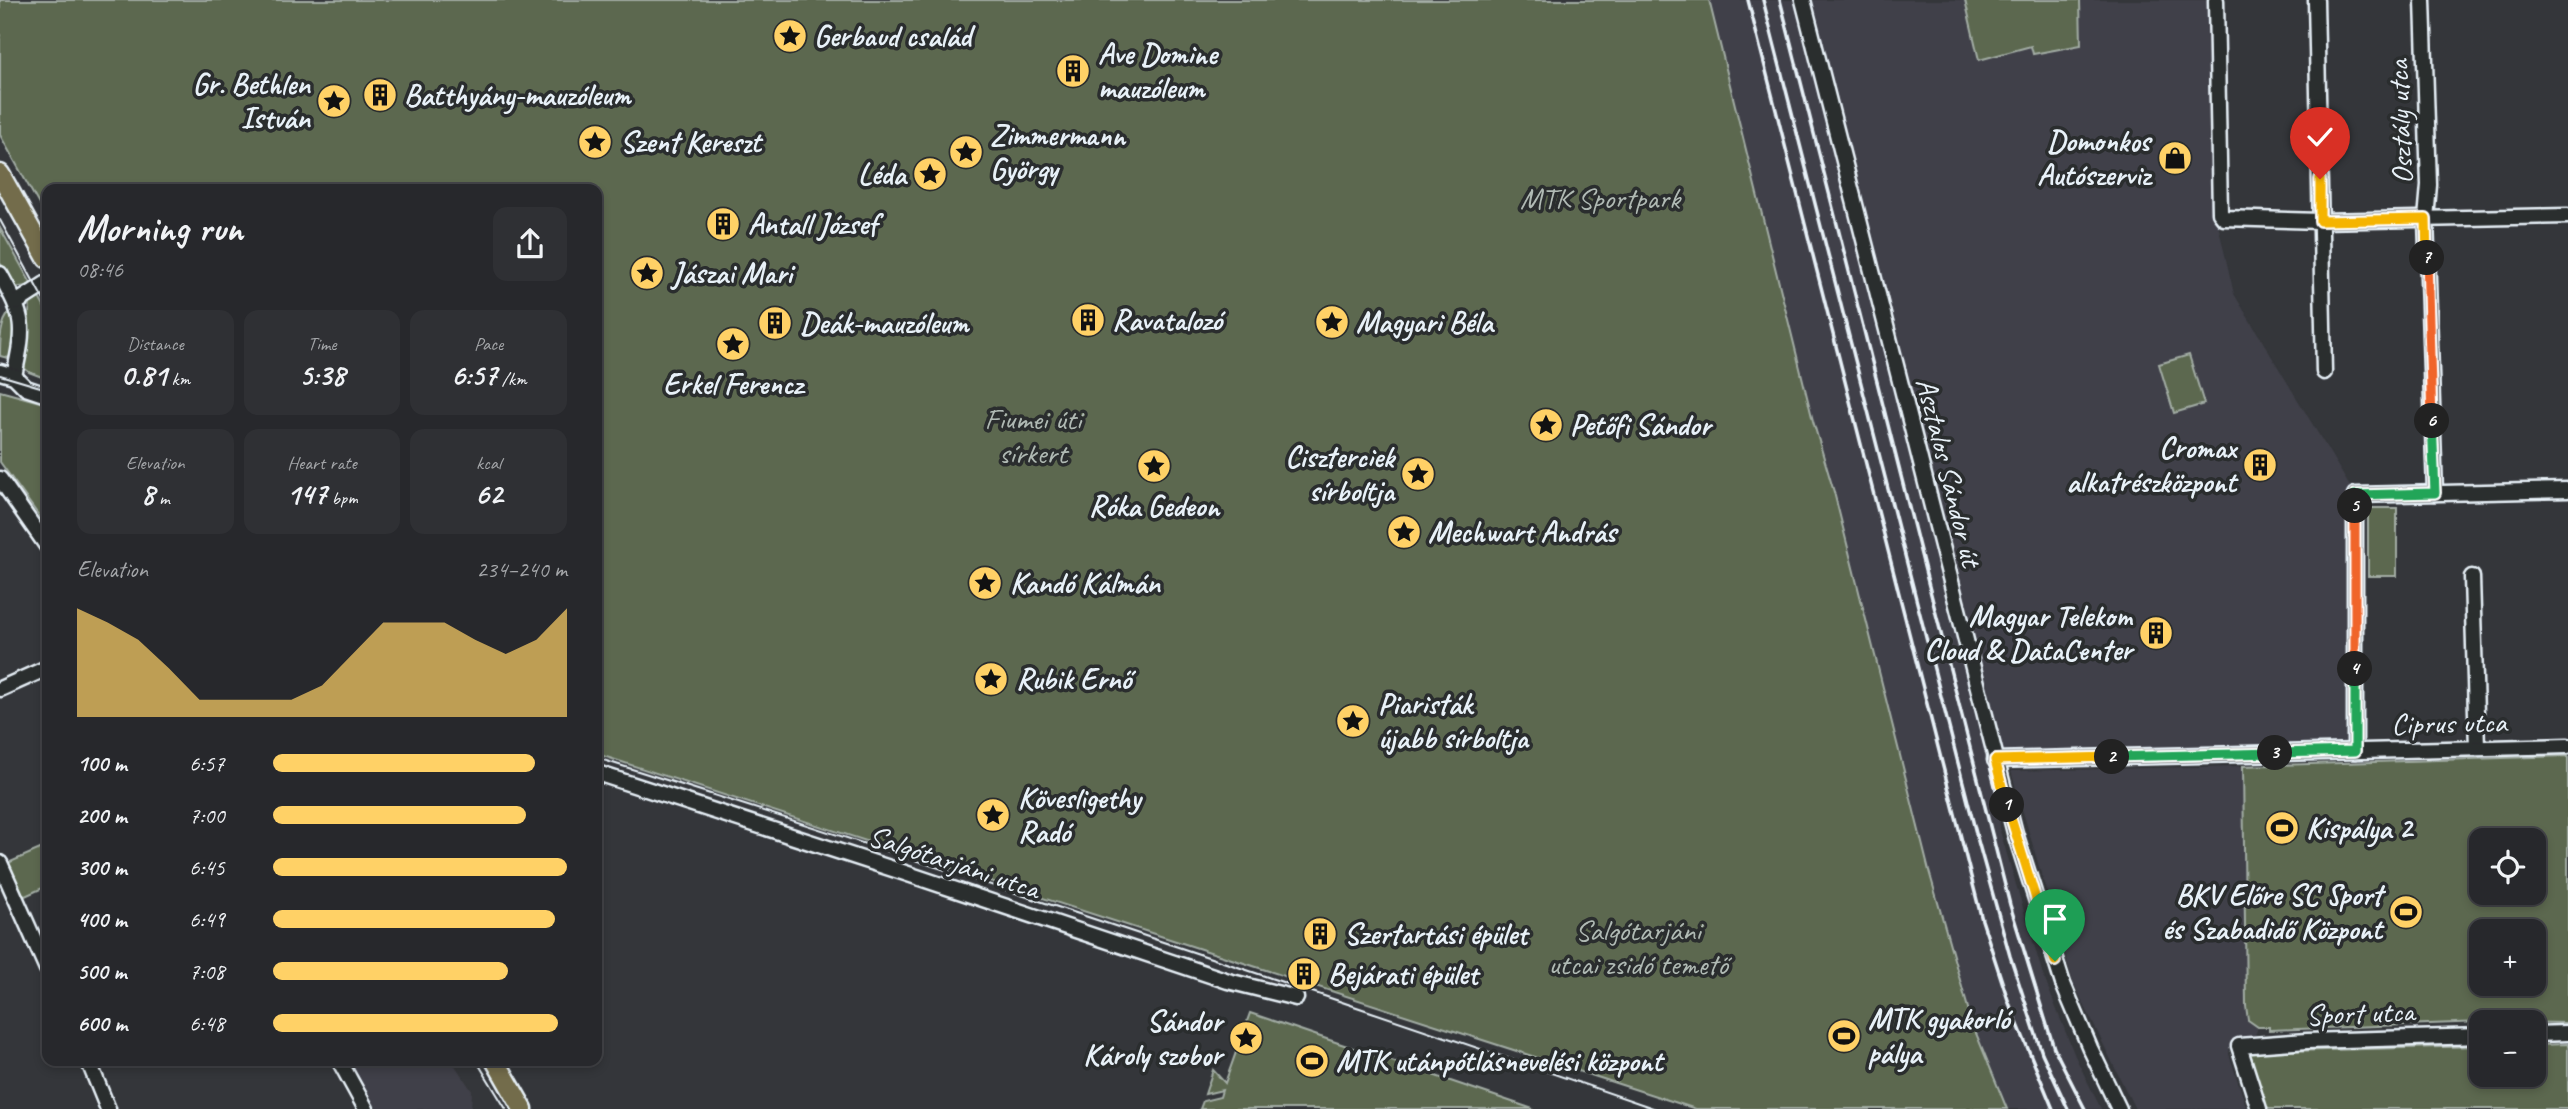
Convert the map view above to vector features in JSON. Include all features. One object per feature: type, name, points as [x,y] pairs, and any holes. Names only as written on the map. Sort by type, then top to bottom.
[{"type":"main road","points":[[0,174],[42,249]]},
{"type":"main road","points":[[498,1066],[523,1109]]},
{"type":"street","name":"Asztalos Sándor út","points":[[1802,0],[2015,833],[2063,984],[2119,1109]]},
{"type":"street","points":[[2216,0],[2220,213],[2224,218],[2320,221],[2568,216]]},
{"type":"street","points":[[2316,0],[2324,372]]},
{"type":"street","name":"Osztály utca","points":[[2423,0],[2429,185],[2426,219],[2435,493]]},
{"type":"street","points":[[0,274],[16,303],[22,323],[7,374],[26,388],[42,393]]},
{"type":"street","points":[[16,303],[42,286]]},
{"type":"street","points":[[0,479],[42,538]]},
{"type":"street","points":[[2355,751],[2355,495],[2568,490]]},
{"type":"street","points":[[2472,577],[2477,748]]},
{"type":"street","points":[[0,689],[42,670]]},
{"type":"street","name":"Ciprus utca","points":[[1995,760],[2568,746]]},
{"type":"street","name":"Salgótarjáni utca","points":[[602,775],[1228,981],[1296,998]]},
{"type":"street","points":[[0,863],[42,958]]},
{"type":"street","points":[[2546,1034],[2568,1033]]},
{"type":"street","name":"Sport utca","points":[[2259,1109],[2239,1046],[2307,1041],[2469,1036]]},
{"type":"street","points":[[90,1066],[108,1109]]},
{"type":"street","points":[[343,1066],[366,1109]]},
{"type":"shaded area","points":[[1709,0],[2213,0],[2216,216],[2234,294],[2355,495],[2355,751],[1996,760],[2000,831],[2043,975],[2075,1056],[2101,1109],[2007,1109],[1973,1026],[1929,871],[1834,492],[1813,421]]},
{"type":"shaded area","points":[[2243,766],[2248,1020],[2258,1027],[2253,1041],[2230,1042],[2229,1054],[2247,1109],[2135,1109],[2073,982],[2011,771]]},
{"type":"shaded area","points":[[353,1066],[455,1066],[472,1091],[471,1109],[377,1109]]},
{"type":"green space","name":"Fiumei úti sírkert","points":[[0,0],[1709,0],[1813,421],[1834,492],[1929,871],[1973,1026],[2007,1109],[1696,1109],[602,756],[602,184],[42,184],[42,210],[0,135]]},
{"type":"green space","points":[[1965,0],[2080,0],[2081,45],[2033,54],[2031,46],[1979,60]]},
{"type":"green space","points":[[0,228],[32,285],[14,288],[0,263]]},
{"type":"green space","points":[[37,294],[42,303],[42,377],[24,368],[30,304]]},
{"type":"green space","points":[[10,312],[16,314],[12,353],[8,358],[0,356],[0,344],[2,326]]},
{"type":"green space","points":[[2189,355],[2204,404],[2174,413],[2159,364]]},
{"type":"green space","points":[[0,391],[42,403],[42,520],[0,462]]},
{"type":"green space","points":[[2368,508],[2397,508],[2397,576],[2368,576]]},
{"type":"green space","name":"BKV Előre SC Sport és Szabadidő Központ","points":[[2568,756],[2568,1023],[2546,1023],[2546,1010],[2469,1010],[2469,1022],[2269,1030],[2269,1027],[2258,1027],[2248,1020],[2243,766]]},
{"type":"green space","points":[[42,848],[42,888],[23,897],[8,863]]},
{"type":"green space","name":"MTK utánpótlásnevelési központ","points":[[1250,1013],[1533,1109],[1200,1109],[1203,1101],[1220,1097],[1222,1090],[1205,1094],[1213,1070],[1225,1083]]},
{"type":"green space","points":[[2568,1044],[2568,1109],[2266,1109],[2248,1052],[2469,1046],[2469,1087],[2546,1087],[2546,1045]]},
{"type":"tram line","points":[[0,220],[42,297]]},
{"type":"tram line","points":[[0,375],[42,388]]},
{"type":"tram line","points":[[602,760],[1128,930],[1656,1109]]},
{"type":"tram line","points":[[480,1066],[506,1109]]},
{"type":"railway","points":[[1748,0],[1982,920],[2009,1003],[2053,1109]]},
{"type":"railway","points":[[1763,0],[1978,841],[2010,956],[2042,1053],[2068,1109]]},
{"type":"railway","points":[[1780,0],[2010,905],[2054,1048],[2085,1109]]},
{"type":"place","name":"Gerbaud család","points":[[790,36]]},
{"type":"place","name":"Ave Domine mauzóleum","points":[[1073,71]]},
{"type":"place","name":"Batthyány-mauzóleum","points":[[380,95]]},
{"type":"place","name":"Gr. Bethlen István","points":[[334,101]]},
{"type":"place","name":"Szent Kereszt","points":[[595,142]]},
{"type":"place","name":"Zimmermann György","points":[[966,152]]},
{"type":"place","name":"Domonkos Autószerviz","points":[[2175,158]]},
{"type":"place","name":"Léda","points":[[930,174]]},
{"type":"place","name":"Antall József","points":[[723,224]]},
{"type":"place","name":"Jászai Mari","points":[[647,273]]},
{"type":"place","name":"Ravatalozó","points":[[1088,320]]},
{"type":"place","name":"Magyari Béla","points":[[1332,322]]},
{"type":"place","name":"Deák-mauzóleum","points":[[775,323]]},
{"type":"place","name":"Erkel Ferencz","points":[[733,344]]},
{"type":"place","name":"Petőfi Sándor","points":[[1546,425]]},
{"type":"place","name":"Cromax alkatrészközpont","points":[[2260,465]]},
{"type":"place","name":"Róka Gedeon","points":[[1154,466]]},
{"type":"place","name":"Ciszterciek sírboltja","points":[[1418,474]]},
{"type":"place","name":"Mechwart András","points":[[1404,532]]},
{"type":"place","name":"Kandó Kálmán","points":[[985,583]]},
{"type":"place","name":"Magyar Telekom Cloud & DataCenter","points":[[2156,633]]},
{"type":"place","name":"Rubik Ernő","points":[[991,679]]},
{"type":"place","name":"Piaristák újabb sírboltja","points":[[1353,721]]},
{"type":"place","name":"Kövesligethy Radó","points":[[993,815]]},
{"type":"place","name":"Kispálya 2","points":[[2282,828]]},
{"type":"place","name":"BKV Előre SC Sport és Szabadidő Központ","points":[[2406,912]]},
{"type":"place","name":"Szertartási épület","points":[[1320,934]]},
{"type":"place","name":"Bejárati épület","points":[[1304,974]]},
{"type":"place","name":"MTK gyakorló pálya","points":[[1844,1036]]},
{"type":"place","name":"Sándor Károly szobor","points":[[1246,1038]]},
{"type":"place","name":"MTK utánpótlásnevelési központ","points":[[1312,1061]]},
{"type":"route","points":[[2055,961],[1995,760],[2355,751],[2355,495],[2435,493],[2426,219],[2320,221],[2320,179]]},
{"type":"park label","name":"MTK Sportpark","points":[[1600,198]]},
{"type":"park label","name":"Salgótarjáni utcai zsidó temető","points":[[1638,947]]}]
